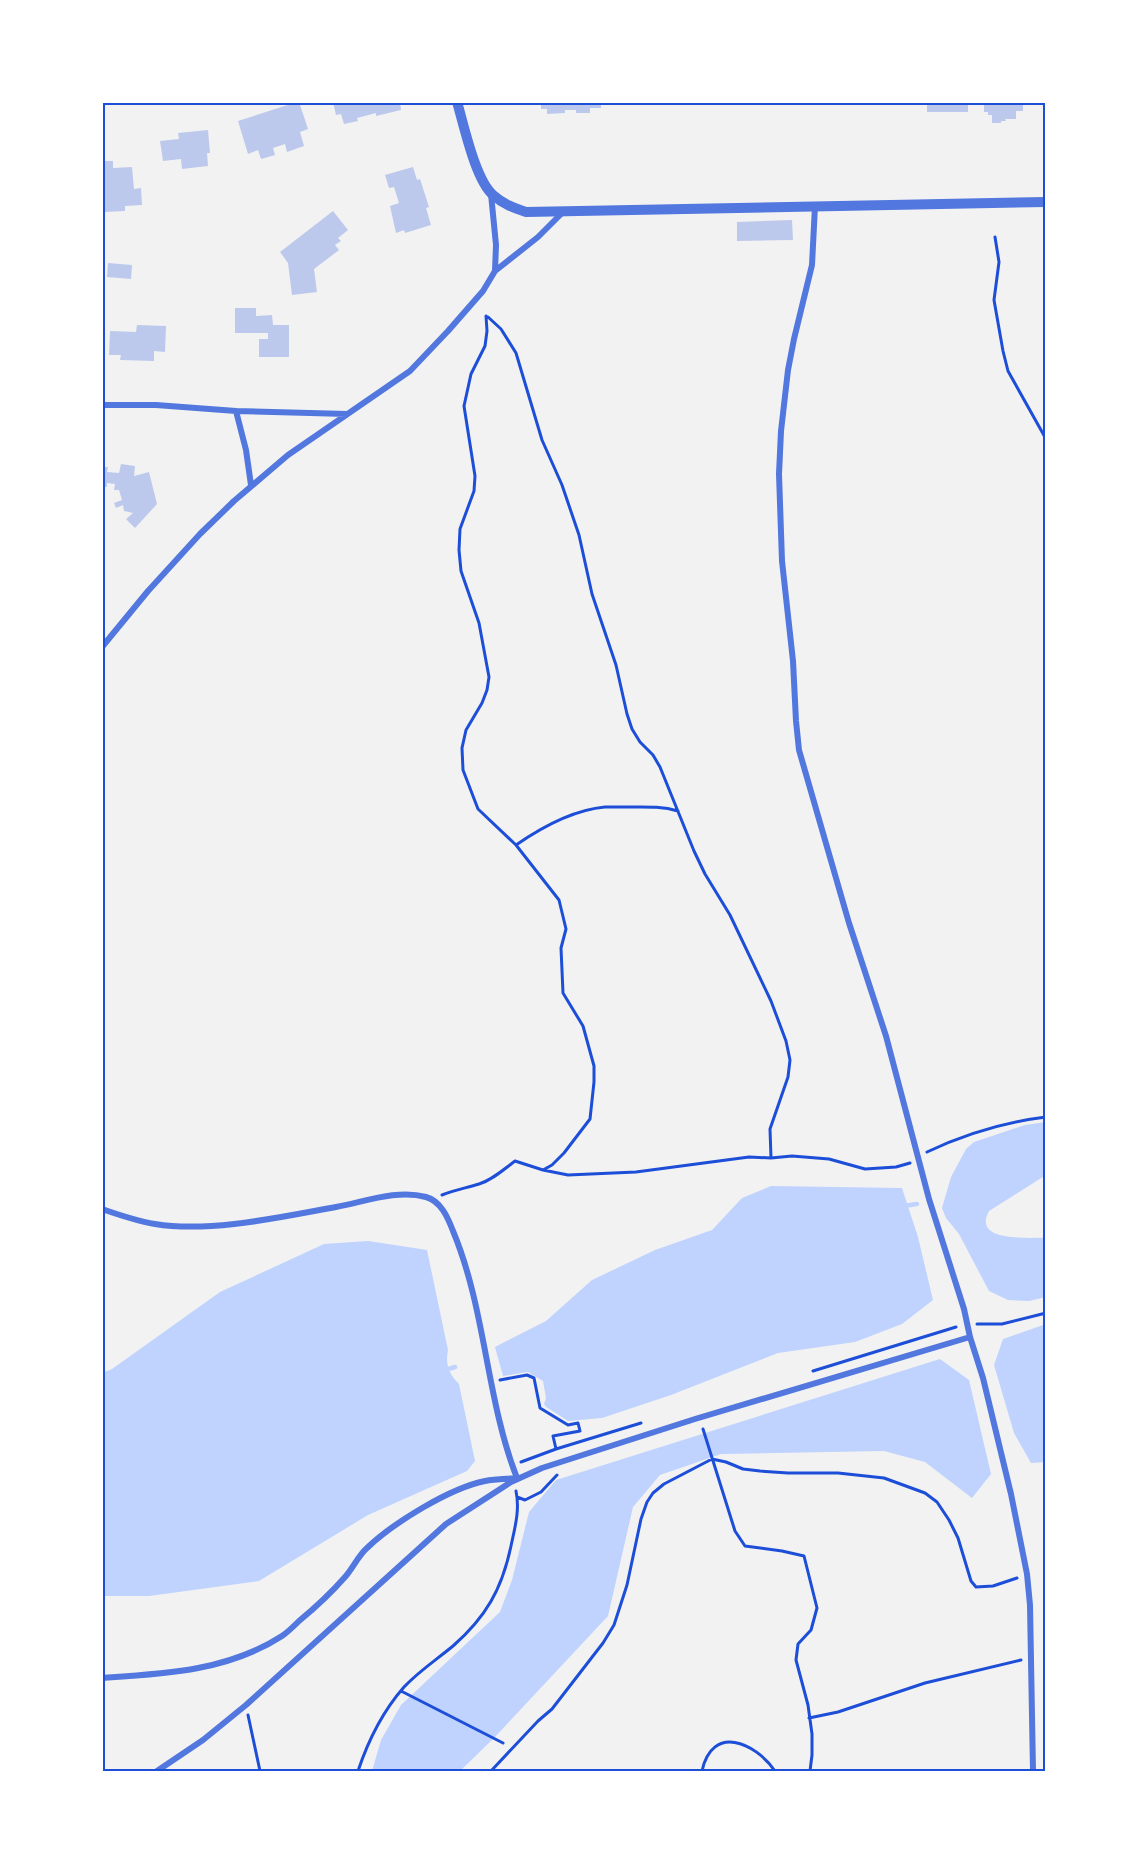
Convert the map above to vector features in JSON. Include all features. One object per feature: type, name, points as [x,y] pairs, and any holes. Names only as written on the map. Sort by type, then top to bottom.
[{"type":"street","points":[[457,102],[478,171],[491,194],[496,244],[495,271]]},
{"type":"street","points":[[491,194],[508,206],[526,212],[1046,202]]},
{"type":"street","points":[[815,206],[813,265],[788,370],[779,474],[782,561],[793,662],[799,750],[849,923],[886,1036],[929,1199],[964,1309],[1015,1511],[1027,1574],[1030,1605],[1033,1771]]},
{"type":"street","points":[[102,647],[129,613],[200,534],[251,485],[288,455],[410,371],[483,291],[495,271],[537,237],[563,212]]},
{"type":"street","points":[[102,405],[156,405],[236,411],[347,414]]},
{"type":"street","points":[[236,411],[246,450],[251,485]]},
{"type":"street","points":[[102,1209],[156,1224],[196,1225],[277,1217],[386,1196],[415,1196],[434,1200],[450,1224],[463,1260],[476,1306],[514,1480]]},
{"type":"street","points":[[157,1771],[203,1740],[246,1705],[430,1537],[456,1516],[514,1480],[560,1462],[760,1398],[970,1337]]},
{"type":"street","points":[[102,1678],[196,1670],[225,1662],[267,1644],[283,1636],[320,1604],[346,1576],[365,1549],[399,1523],[457,1491],[484,1482],[514,1480]]},
{"type":"path","points":[[995,237],[999,262],[994,300],[1008,371],[1046,440]]},
{"type":"path","points":[[543,1170],[552,1165],[564,1152],[590,1119],[594,1066],[583,1026],[563,993],[561,948],[566,928],[559,900],[516,845],[478,809],[464,770],[462,748],[466,730],[482,703],[489,677],[479,623],[461,571],[459,550],[460,529],[474,491],[475,476],[464,406],[471,374],[485,346],[488,330],[486,316],[501,330],[516,353],[524,373],[542,441],[562,485],[579,535],[592,594],[616,665],[629,722],[640,742],[653,755],[660,767],[705,874],[730,915],[771,1001],[786,1041],[790,1060],[788,1077],[770,1129],[771,1158]]},
{"type":"path","points":[[516,845],[543,828],[580,812],[604,807],[665,807],[678,812]]},
{"type":"path","points":[[434,1200],[458,1188],[492,1179],[515,1161],[543,1170],[568,1174],[636,1172],[749,1156],[829,1159],[865,1169],[896,1167],[918,1160],[927,1152],[956,1138],[1024,1120],[1046,1117]]},
{"type":"path","points":[[491,1382],[527,1375],[534,1378],[540,1408],[568,1425],[578,1423],[580,1431],[553,1437],[560,1462]]},
{"type":"path","points":[[703,1429],[735,1531],[745,1546],[804,1556],[817,1608],[811,1630],[798,1644],[796,1660],[810,1718],[812,1755],[810,1771]]},
{"type":"path","points":[[491,1771],[552,1708],[603,1643],[614,1625],[627,1585],[641,1519],[653,1493],[664,1484],[712,1459],[744,1469],[760,1471],[861,1474],[884,1478],[915,1489],[937,1502],[949,1520],[958,1538],[971,1581],[976,1587],[993,1586],[1027,1574]]},
{"type":"path","points":[[358,1771],[366,1746],[401,1691],[421,1670],[468,1632],[492,1602],[507,1563],[518,1509],[514,1480]]},
{"type":"path","points":[[810,1718],[838,1712],[925,1683],[1032,1658]]},
{"type":"path","points":[[401,1691],[504,1743]]},
{"type":"path","points":[[246,1705],[260,1771]]},
{"type":"path","points":[[702,1771],[711,1749],[727,1742],[739,1743],[756,1751],[775,1771]]},
{"type":"water","points":[[1046,1122],[1046,1175],[989,1211],[986,1221],[988,1229],[1004,1236],[1046,1238],[1046,1297],[1029,1301],[1008,1300],[989,1291],[959,1234],[946,1218],[942,1208],[951,1177],[966,1149],[974,1142],[1025,1125]]},
{"type":"water","points":[[771,1186],[902,1188],[918,1237],[933,1300],[902,1324],[855,1342],[778,1353],[671,1395],[602,1418],[568,1421],[544,1404],[546,1398],[543,1381],[528,1372],[503,1376],[495,1347],[546,1321],[592,1280],[655,1250],[712,1230],[742,1198]]},
{"type":"water","points":[[368,1241],[427,1250],[448,1350],[448,1365],[450,1373],[459,1384],[475,1461],[467,1471],[368,1515],[259,1581],[149,1596],[102,1596],[102,1373],[112,1369],[220,1292],[324,1244]]},
{"type":"water","points":[[1046,1324],[1046,1462],[1031,1463],[1014,1433],[994,1365],[1003,1339]]},
{"type":"water","points":[[940,1359],[969,1380],[991,1474],[972,1498],[925,1462],[884,1451],[721,1454],[660,1475],[633,1507],[608,1616],[494,1738],[460,1771],[372,1771],[381,1740],[401,1705],[500,1612],[512,1580],[529,1512],[556,1480]]},
{"type":"building","points":[[299,102],[308,129],[300,132],[304,146],[287,152],[285,144],[273,148],[275,155],[261,159],[258,150],[248,154],[238,121]]},
{"type":"building","points":[[333,102],[400,102],[401,110],[376,116],[376,113],[344,124],[341,114],[336,115]]},
{"type":"building","points":[[541,102],[601,102],[601,108],[590,108],[590,113],[565,110],[565,113],[547,114],[547,109],[541,109]]},
{"type":"building","points":[[927,102],[968,102],[968,112],[927,112]]},
{"type":"building","points":[[984,102],[1023,102],[1023,111],[1016,111],[1016,119],[1005,119],[1006,121],[1001,121],[1001,123],[992,123],[992,115],[984,112]]},
{"type":"building","points":[[208,130],[210,153],[207,153],[208,166],[182,169],[181,159],[163,161],[160,141],[179,139],[178,133]]},
{"type":"building","points":[[102,161],[113,161],[113,168],[132,167],[134,189],[141,188],[142,205],[125,206],[125,211],[104,212]]},
{"type":"building","points":[[413,167],[417,180],[420,179],[429,207],[426,208],[431,225],[405,233],[404,230],[396,233],[390,206],[399,203],[394,187],[389,188],[385,175]]},
{"type":"building","points":[[333,211],[348,230],[338,238],[341,241],[335,245],[339,250],[314,269],[317,292],[292,295],[288,263],[280,252]]},
{"type":"building","points":[[792,220],[793,240],[737,241],[737,222]]},
{"type":"building","points":[[108,263],[132,265],[131,279],[107,277]]},
{"type":"building","points":[[235,308],[256,308],[256,316],[272,315],[273,325],[289,325],[289,357],[259,357],[259,339],[268,339],[268,333],[235,333]]},
{"type":"building","points":[[137,325],[166,326],[165,352],[154,351],[154,361],[120,360],[121,355],[109,355],[110,331],[136,332]]},
{"type":"building","points":[[121,464],[135,466],[134,476],[149,472],[157,504],[135,528],[126,519],[133,513],[124,511],[123,505],[116,508],[114,503],[122,500],[119,490],[114,490],[115,484],[107,483],[107,487],[102,486],[102,467],[108,467],[107,472],[119,473]]},
{"type":"waterway","points":[[904,1206],[917,1204]]},
{"type":"waterway","points":[[445,1370],[455,1367]]}]
